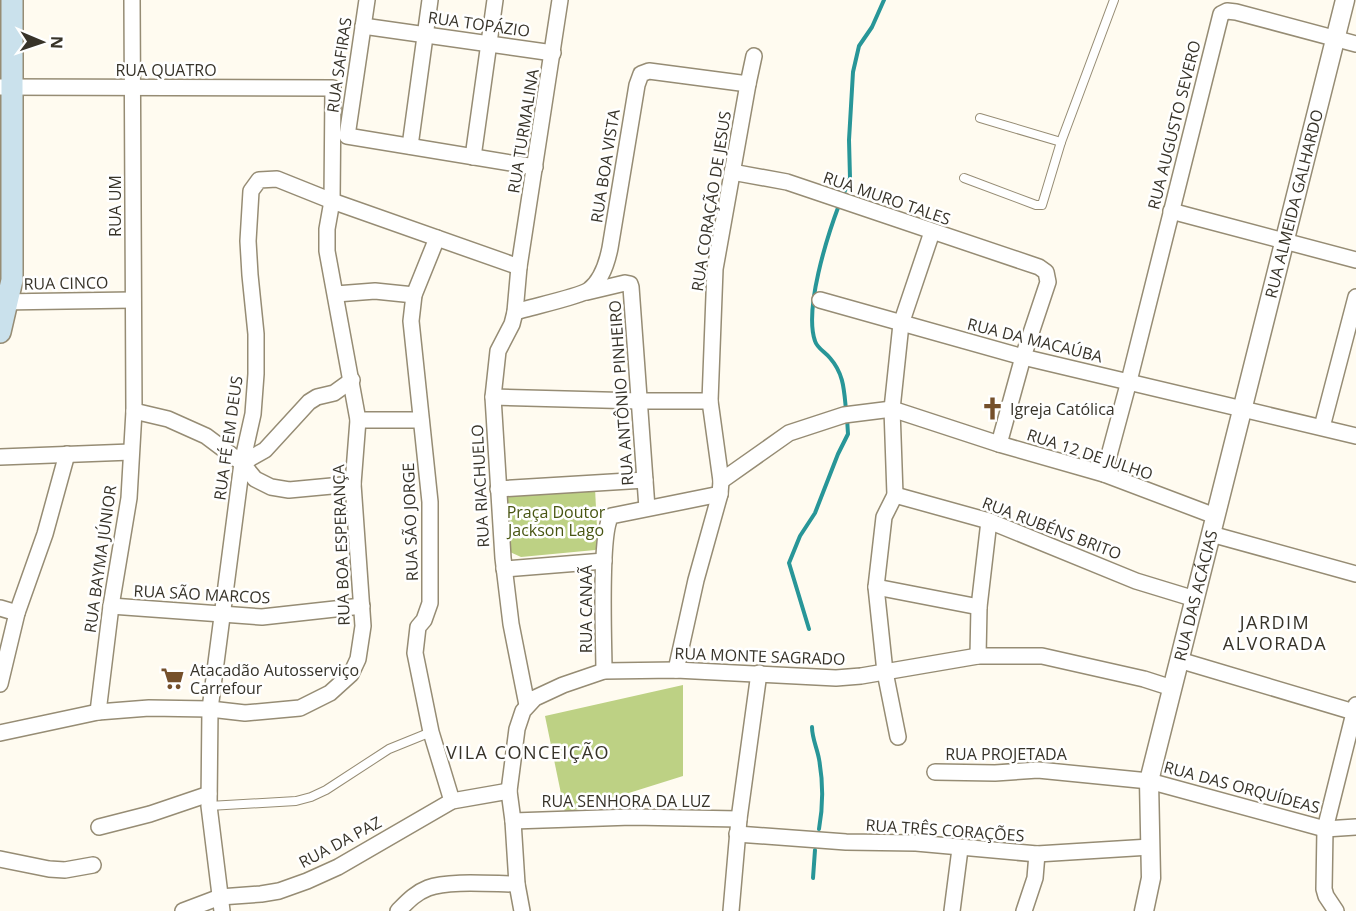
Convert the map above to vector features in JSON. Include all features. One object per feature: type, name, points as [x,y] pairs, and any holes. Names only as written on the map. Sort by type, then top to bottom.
[{"type":"main road","points":[[0,332],[4,302],[12,280],[6,87],[12,0]]},
{"type":"street","name":"RUA UM","points":[[132,0],[134,411]]},
{"type":"street","name":"RUA SAFIRAS","points":[[367,0],[347,135],[410,146]]},
{"type":"street","points":[[430,0],[410,146],[536,167]]},
{"type":"street","points":[[473,157],[495,0]]},
{"type":"street","name":"RUA TURMALINA","points":[[519,267],[560,0]]},
{"type":"street","name":"RUA ALMEIDA GALHARDO","points":[[1242,408],[1345,0]]},
{"type":"street","name":"RUA AUGUSTO SEVERO","points":[[1104,474],[1221,14],[1227,11],[1236,12],[1356,44]]},
{"type":"street","name":"RUA TOPÁZIO","points":[[363,26],[553,53]]},
{"type":"street","name":"RUA CORAÇÃO DE JESUS","points":[[676,670],[696,579],[721,487],[710,401],[715,270],[754,56]]},
{"type":"street","name":"RUA BOA VISTA","points":[[587,292],[597,282],[607,261],[640,74],[649,71],[748,84]]},
{"type":"street","name":"RUA QUATRO","points":[[6,87],[333,88]]},
{"type":"street","name":"RUA BOA ESPERANÇA","points":[[0,734],[98,712],[149,708],[210,709],[245,713],[300,708],[330,693],[351,674],[358,659],[363,626],[353,484],[358,420],[327,251],[327,229],[332,201],[333,88]]},
{"type":"street","name":"RUA MURO TALES","points":[[732,172],[787,182],[1029,264],[1046,272],[1048,282],[1023,357]]},
{"type":"street","name":"RUA FÉ EM DEUS","points":[[221,904],[209,800],[210,709],[242,463],[253,414],[256,334],[248,241],[252,191],[254,184],[259,180],[277,178],[332,201]]},
{"type":"street","points":[[332,201],[519,267]]},
{"type":"street","points":[[1171,211],[1356,260]]},
{"type":"street","points":[[898,737],[885,672],[876,588],[884,518],[895,495],[892,409],[901,324],[932,232]]},
{"type":"street","name":"RUA SÃO JORGE","points":[[437,238],[414,295],[411,321],[430,502],[430,603],[424,620],[418,627],[415,653],[430,732],[452,801]]},
{"type":"street","name":"RUA RIACHUELO","points":[[519,267],[515,312],[512,324],[498,351],[493,397],[504,568],[511,624],[527,705]]},
{"type":"street","name":"RUA ANTÔNIO PINHEIRO","points":[[587,292],[625,283],[630,284],[646,508]]},
{"type":"street","points":[[336,294],[375,291],[414,295]]},
{"type":"street","points":[[515,312],[587,292]]},
{"type":"street","points":[[1322,427],[1356,297]]},
{"type":"street","name":"RUA CINCO","points":[[4,302],[133,300]]},
{"type":"street","name":"RUA DA MACAÚBA","points":[[820,300],[1023,357],[1356,436]]},
{"type":"street","points":[[999,444],[1023,357]]},
{"type":"street","points":[[242,463],[265,450],[309,402],[317,397],[334,393],[352,381]]},
{"type":"street","points":[[493,397],[710,401]]},
{"type":"street","name":"RUA DAS ACÁCIAS","points":[[1144,911],[1151,878],[1149,781],[1242,408]]},
{"type":"street","name":"RUA 12 DE JULHO","points":[[721,487],[789,433],[849,415],[892,409],[999,444],[1104,474],[1215,516]]},
{"type":"street","points":[[134,411],[168,419],[206,436],[242,463],[255,479],[280,490],[353,484]]},
{"type":"street","name":"RUA BAYMA JÚNIOR","points":[[98,712],[111,606],[129,498],[134,411]]},
{"type":"street","points":[[358,420],[421,420]]},
{"type":"street","points":[[0,457],[131,452]]},
{"type":"street","points":[[0,684],[17,613],[45,534],[67,454]]},
{"type":"street","points":[[498,489],[645,480]]},
{"type":"street","name":"RUA CANAÃ","points":[[604,671],[604,561],[606,528],[610,516],[721,487]]},
{"type":"street","name":"RUA RUBÉNS BRITO","points":[[895,495],[988,521],[1136,581],[1195,600]]},
{"type":"street","points":[[978,656],[979,608],[988,521]]},
{"type":"street","points":[[1211,534],[1356,574]]},
{"type":"street","points":[[504,568],[604,561]]},
{"type":"street","points":[[876,588],[979,608]]},
{"type":"street","name":"RUA SÃO MARCOS","points":[[111,606],[261,617],[362,606]]},
{"type":"street","points":[[0,608],[17,613]]},
{"type":"street","name":"RUA MONTE SAGRADO","points":[[527,705],[544,693],[604,671],[676,670],[836,678],[978,656],[1060,658],[1173,688]]},
{"type":"street","points":[[1179,660],[1355,708],[1325,829],[1324,889],[1326,897],[1336,911]]},
{"type":"street","points":[[731,911],[738,826],[759,673]]},
{"type":"street","points":[[522,911],[517,884],[509,791],[517,729],[527,705]]},
{"type":"street","name":"RUA PROJETADA","points":[[935,772],[995,773],[1038,770],[1149,781]]},
{"type":"street","name":"RUA DAS ORQUÍDEAS","points":[[1149,781],[1325,829],[1356,827]]},
{"type":"street","name":"RUA DA PAZ","points":[[183,911],[279,891],[307,881],[338,867],[452,801],[509,791]]},
{"type":"street","points":[[99,827],[209,800]]},
{"type":"street","name":"RUA SENHORA DA LUZ","points":[[513,821],[632,817],[738,826]]},
{"type":"street","name":"RUA TRÊS CORAÇÕES","points":[[738,826],[846,842],[916,843],[960,849],[1037,854],[1150,847]]},
{"type":"street","points":[[952,911],[960,849]]},
{"type":"street","points":[[1024,911],[1035,878],[1037,854]]},
{"type":"street","points":[[0,859],[57,870],[93,865]]},
{"type":"street","points":[[398,911],[412,896],[429,887],[449,884],[517,884]]},
{"type":"lane","points":[[964,178],[1036,205],[1042,205],[1061,142],[1114,0]]},
{"type":"lane","points":[[980,118],[1061,142]]},
{"type":"lane","points":[[209,800],[296,801],[311,797],[326,790],[389,749],[430,732]]},
{"type":"green space","name":"Praça Doutor Jackson Lago","points":[[595,488],[598,548],[521,557],[510,552],[506,498],[512,492]]},
{"type":"green space","points":[[683,685],[683,776],[565,813],[545,716]]},
{"type":"waterway","points":[[842,198],[850,178],[849,140],[853,72],[859,46],[872,27],[884,0]]},
{"type":"waterway","points":[[839,205],[818,273],[812,327],[816,343],[835,364],[841,376],[846,410]]},
{"type":"waterway","points":[[809,629],[789,563],[800,536],[815,513],[848,434],[847,418]]},
{"type":"waterway","points":[[812,727],[821,776],[822,803],[819,829]]},
{"type":"waterway","points":[[813,878],[815,850]]},
{"type":"place","name":"Igreja Católica","points":[[992,409]]},
{"type":"place","name":"Atacadão Autosserviço Carrefour","points":[[172,679]]},
{"type":"district","name":"JARDIM ALVORADA","points":[[1275,633]]},
{"type":"district","name":"VILA CONCEIÇÃO","points":[[528,753]]}]
